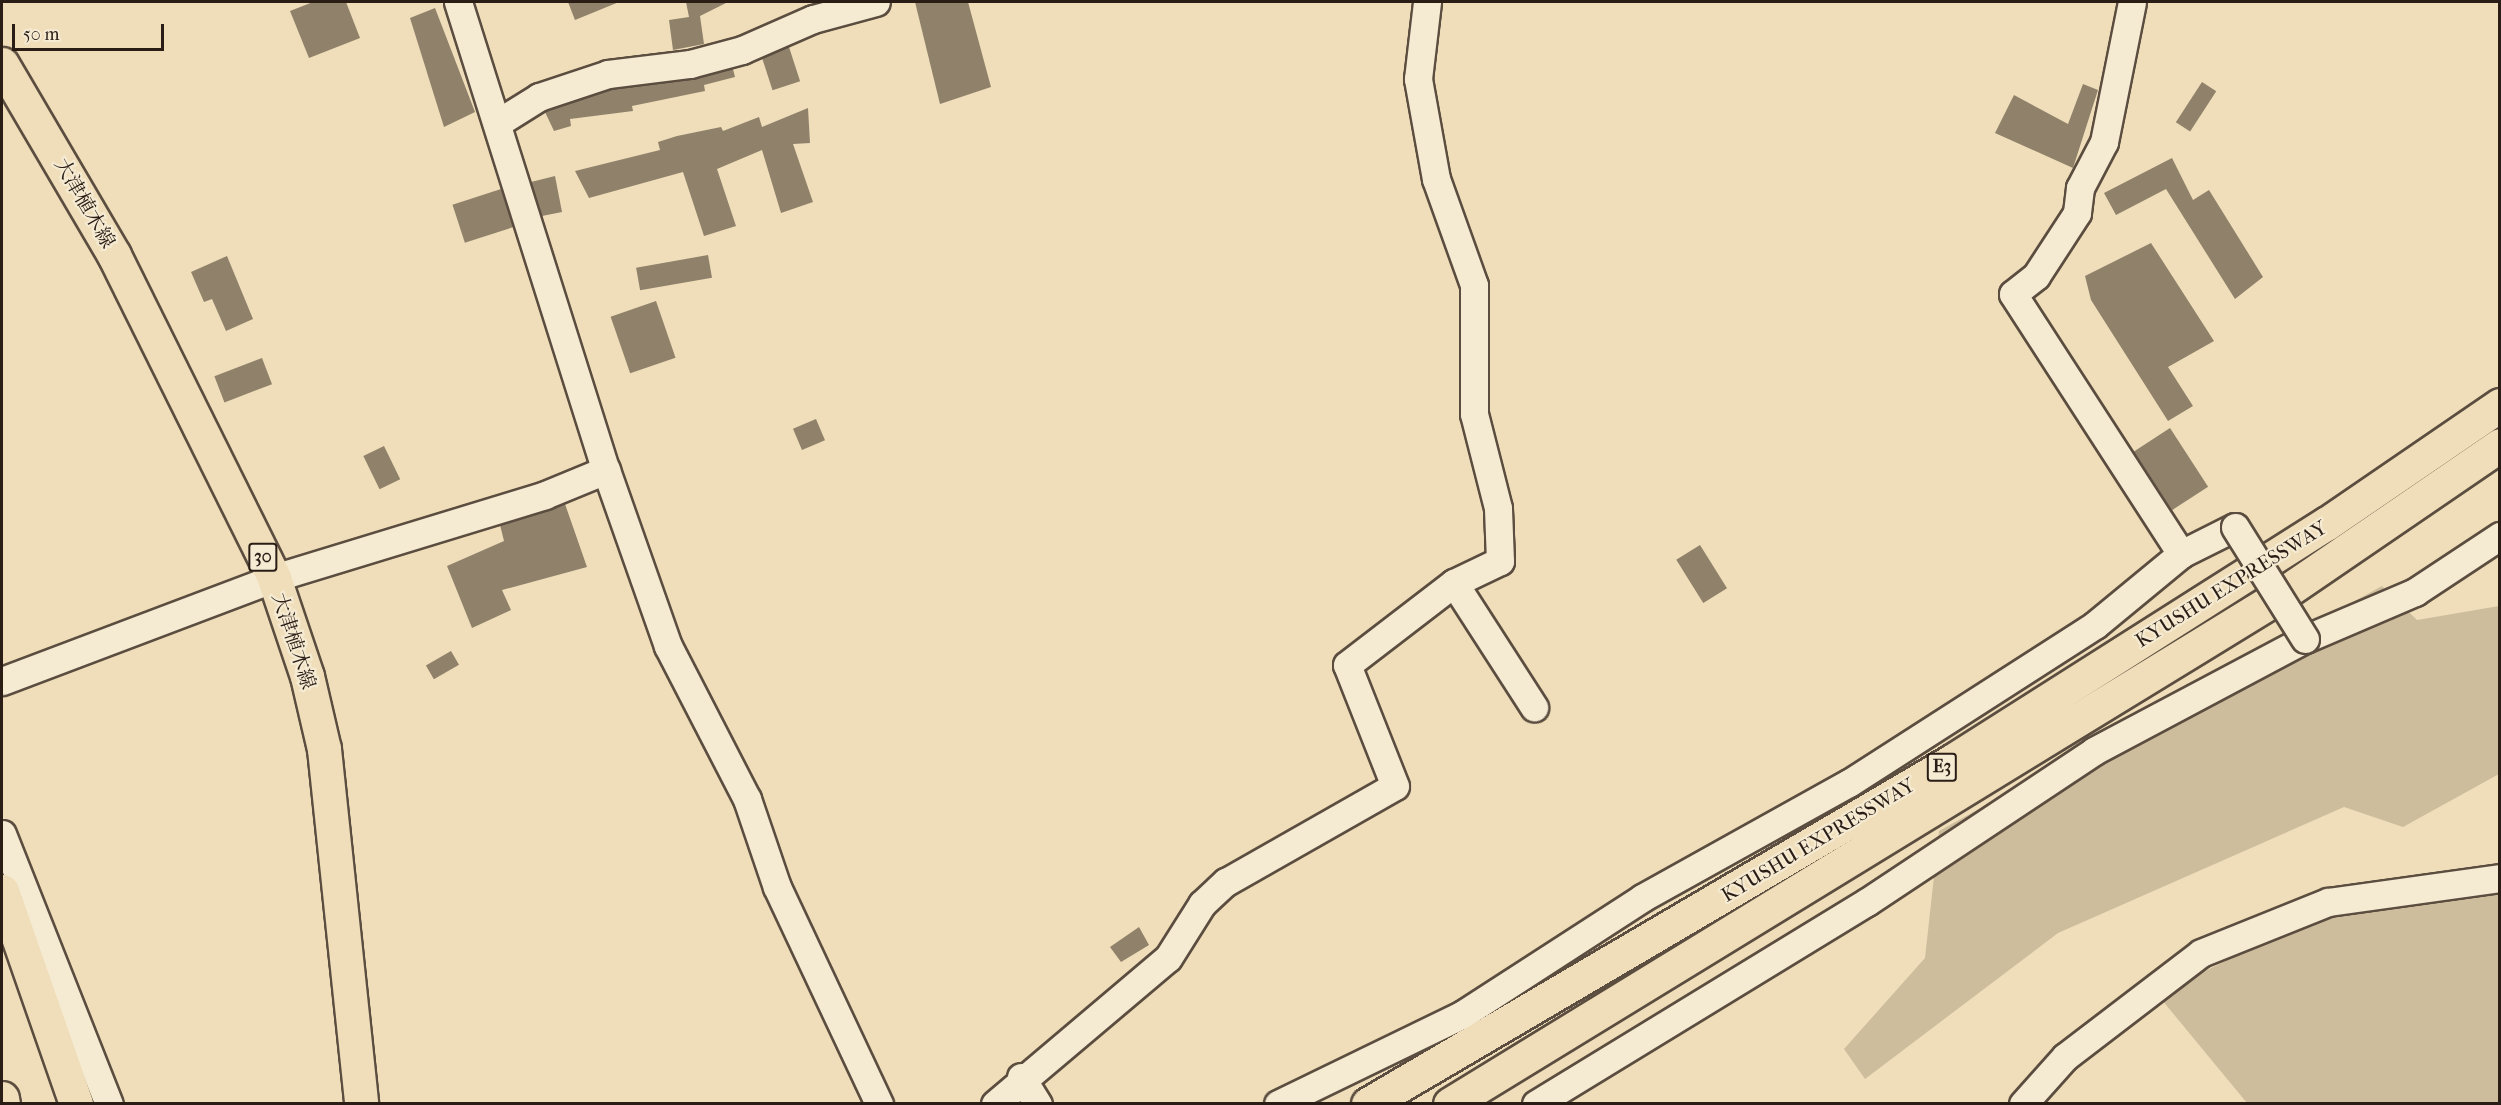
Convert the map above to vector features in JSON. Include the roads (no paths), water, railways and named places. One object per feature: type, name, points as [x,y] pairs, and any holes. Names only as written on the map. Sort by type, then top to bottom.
[{"type":"main road","name":"大津植木線","points":[[2,64],[114,255],[274,578],[324,749],[361,1104]]},
{"type":"main road","name":"KYUSHU EXPRESSWAY","points":[[1368,1104],[1952,761],[2326,524],[2499,405]]},
{"type":"main road","name":"KYUSHU EXPRESSWAY","points":[[1450,1104],[1527,1059],[2278,597],[2499,445]]},
{"type":"main road","points":[[2,891],[76,1104]]},
{"type":"main road","points":[[1466,1104],[1527,1059]]},
{"type":"main road","points":[[2,1098],[3,1104]]},
{"type":"street","points":[[458,2],[499,122],[606,470],[668,646],[747,799],[777,887],[879,1104]]},
{"type":"street","points":[[499,122],[539,96],[608,74],[690,64],[742,50],[813,19],[876,2]]},
{"type":"street","points":[[995,1104],[1021,1077],[1168,958],[1202,904],[1226,882],[1395,786],[1347,665],[1454,582],[1500,561],[1498,508],[1474,414],[1474,285],[1436,179],[1418,79],[1427,2]]},
{"type":"street","points":[[2132,2],[2104,142],[2080,188],[2077,213],[2036,276],[2013,294],[2181,554]]},
{"type":"street","points":[[2,681],[274,578],[546,495],[606,470]]},
{"type":"street","points":[[1278,1104],[1463,1014],[1642,898],[1849,783],[2095,625],[2181,554],[2235,527],[2305,639]]},
{"type":"street","points":[[1536,1104],[1867,902],[2094,751],[2305,639],[2415,592],[2499,536]]},
{"type":"street","points":[[1454,582],[1534,707]]},
{"type":"street","points":[[2,834],[109,1104]]},
{"type":"street","points":[[2023,1104],[2065,1057],[2201,953],[2328,902],[2499,878]]},
{"type":"street","points":[[1021,1077],[1038,1104]]}]
